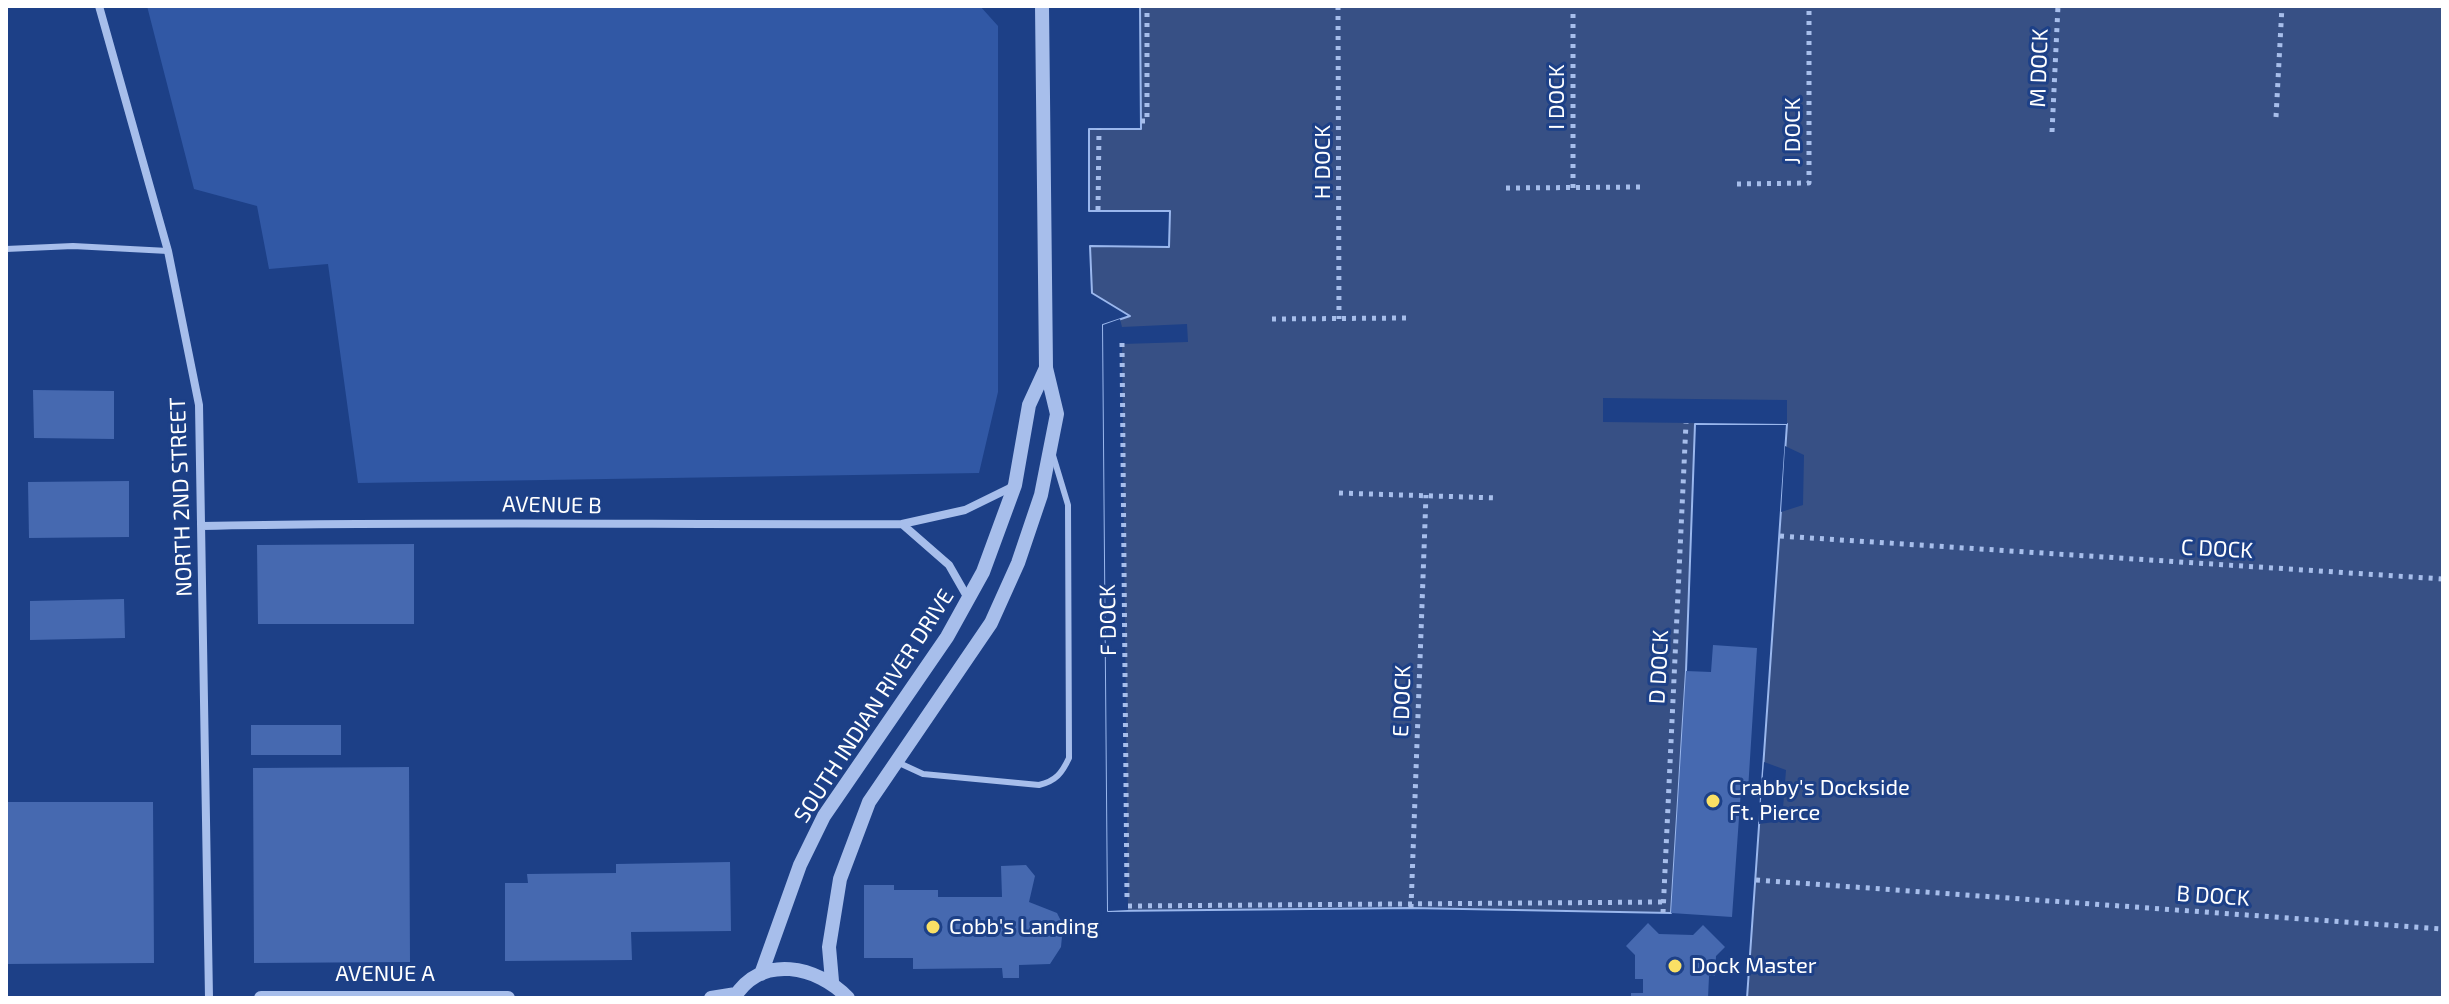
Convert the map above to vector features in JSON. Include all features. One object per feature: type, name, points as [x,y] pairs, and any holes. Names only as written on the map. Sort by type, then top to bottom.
[{"type":"street","name":"NORTH 2ND STREET","points":[[99,6],[168,251],[199,405],[209,998]]},
{"type":"street","name":"SOUTH INDIAN RIVER DRIVE","points":[[832,981],[829,947],[840,879],[869,802],[991,623],[1018,563],[1041,495],[1057,414],[1046,368],[1042,6]]},
{"type":"street","name":"SOUTH INDIAN RIVER DRIVE","points":[[761,974],[800,865],[824,816],[969,600],[1015,485],[1029,405],[1046,368]]},
{"type":"street","name":"AVENUE B","points":[[202,526],[458,522],[744,527],[902,524],[965,510],[1015,485]]},
{"type":"street","points":[[902,524],[949,565],[969,600]]},
{"type":"street","points":[[873,746],[897,762]]},
{"type":"street","points":[[711,998],[735,996],[761,974],[796,968],[832,981],[849,998]]},
{"type":"street","name":"AVENUE A","points":[[261,998],[508,998]]},
{"type":"lane","points":[[6,249],[73,246],[168,251]]},
{"type":"lane","points":[[897,762],[923,774],[1039,785],[1052,781],[1062,772],[1069,758],[1068,505],[1064,481],[1051,448]]},
{"type":"path","points":[[1144,121],[1147,6]]},
{"type":"path","name":"H DOCK","points":[[1338,6],[1339,319]]},
{"type":"path","name":"I DOCK","points":[[1573,6],[1573,188]]},
{"type":"path","name":"J DOCK","points":[[1737,184],[1809,183],[1809,6]]},
{"type":"path","name":"M DOCK","points":[[2052,132],[2058,6]]},
{"type":"path","points":[[2276,117],[2282,6]]},
{"type":"path","points":[[1098,210],[1099,129]]},
{"type":"path","points":[[1506,188],[1641,187]]},
{"type":"path","points":[[1272,319],[1406,318]]},
{"type":"path","name":"F DOCK","points":[[1122,343],[1127,897]]},
{"type":"path","name":"D DOCK","points":[[1663,913],[1686,423]]},
{"type":"path","points":[[1339,493],[1498,498]]},
{"type":"path","name":"E DOCK","points":[[1411,905],[1426,495]]},
{"type":"path","name":"C DOCK","points":[[1780,536],[2443,579]]},
{"type":"path","name":"B DOCK","points":[[1756,880],[2443,929]]},
{"type":"path","points":[[1128,906],[1664,902]]},
{"type":"shaded area","points":[[147,6],[980,6],[998,26],[998,392],[979,473],[358,483],[328,264],[269,269],[257,206],[194,189]]},
{"type":"shaded area","points":[[1140,6],[2443,6],[2443,998],[1747,998],[1787,424],[1695,424],[1686,671],[1671,913],[1411,908],[1108,911],[1103,325],[1130,316],[1092,293],[1090,246],[1169,247],[1170,211],[1089,211],[1089,129],[1141,129]]},
{"type":"pier","points":[[1120,319],[1122,327],[1187,324],[1188,342],[1122,344],[1128,910],[1108,911],[1103,325]]},
{"type":"pier","points":[[1603,398],[1787,400],[1787,424],[1603,422]]},
{"type":"pier","points":[[1785,446],[1804,455],[1803,505],[1781,512]]},
{"type":"pier","points":[[1764,762],[1786,770],[1782,821],[1759,824]]},
{"type":"building","points":[[33,390],[114,391],[114,439],[34,438]]},
{"type":"building","points":[[129,481],[129,537],[29,538],[28,482]]},
{"type":"building","points":[[414,544],[414,624],[258,624],[257,545]]},
{"type":"building","points":[[124,599],[125,638],[30,640],[30,601]]},
{"type":"building","points":[[1713,645],[1757,648],[1748,790],[1741,789],[1732,917],[1671,913],[1686,671],[1711,672]]},
{"type":"building","points":[[251,725],[341,725],[341,755],[251,755]]},
{"type":"building","points":[[409,767],[410,962],[254,963],[253,768]]},
{"type":"building","points":[[6,802],[153,802],[154,963],[6,964]]},
{"type":"building","points":[[730,862],[731,931],[631,932],[632,960],[505,961],[505,883],[528,883],[527,874],[616,873],[616,864]]},
{"type":"building","name":"Cobb's Landing","points":[[1026,865],[1035,876],[1029,902],[1057,913],[1063,925],[1061,947],[1050,964],[1019,965],[1019,978],[1003,978],[1002,968],[913,969],[913,958],[864,958],[864,885],[894,885],[894,890],[938,890],[938,897],[1002,897],[1001,866]]},
{"type":"building","name":"Dock Master","points":[[1648,923],[1659,934],[1693,935],[1703,925],[1725,947],[1716,956],[1715,976],[1709,976],[1708,998],[1631,998],[1631,993],[1643,993],[1643,979],[1635,979],[1635,955],[1626,946]]},
{"type":"place","name":"Crabby's Dockside Ft. Pierce","points":[[1713,801]]},
{"type":"place","name":"Cobb's Landing","points":[[933,927]]},
{"type":"place","name":"Dock Master","points":[[1675,966]]}]
